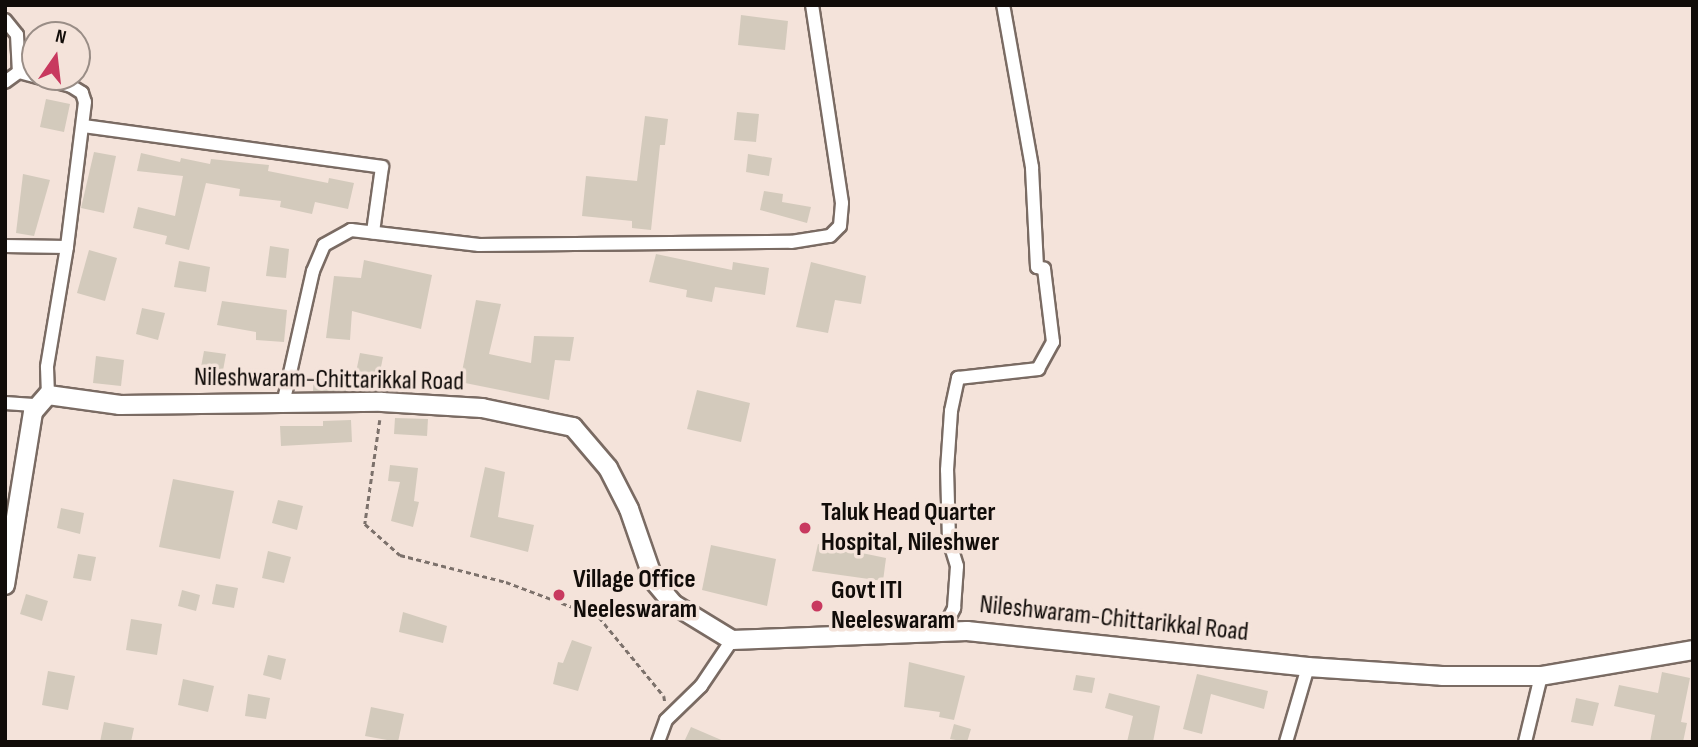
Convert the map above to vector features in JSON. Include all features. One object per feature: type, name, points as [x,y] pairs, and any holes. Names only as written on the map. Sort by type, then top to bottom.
[{"type":"main road","name":"Nileshwaram-Chittarikkal Road","points":[[43,400],[120,405],[382,402],[482,408],[573,427],[613,478],[654,581],[673,604],[732,640],[943,630],[1214,654],[1308,667],[1442,676],[1541,676],[1693,650]]},
{"type":"main road","points":[[5,585],[43,400]]},
{"type":"street","points":[[283,404],[324,245],[351,230],[479,245],[791,242],[830,236],[840,226],[842,202],[812,5]]},
{"type":"street","points":[[943,630],[954,608],[957,566],[949,540],[947,470],[951,411],[958,378],[1038,369],[1053,342],[1044,269],[1037,267],[1032,167],[1003,5]]},
{"type":"street","points":[[5,20],[17,34],[19,72]]},
{"type":"street","points":[[5,82],[19,72]]},
{"type":"street","points":[[5,403],[43,400],[84,126],[82,93],[19,72]]},
{"type":"street","points":[[84,126],[382,167],[373,232]]},
{"type":"street","points":[[5,246],[67,247]]},
{"type":"street","points":[[657,742],[666,720],[701,686],[732,640]]},
{"type":"street","points":[[1286,742],[1308,667]]},
{"type":"street","points":[[1525,742],[1541,676]]},
{"type":"path","points":[[382,402],[365,524],[400,555],[506,582],[599,617],[664,696],[666,720]]},
{"type":"building","points":[[741,15],[788,21],[785,50],[738,45]]},
{"type":"building","points":[[46,99],[70,104],[64,132],[40,127]]},
{"type":"building","points":[[737,112],[759,114],[756,142],[734,140]]},
{"type":"building","points":[[645,116],[668,119],[665,145],[660,145],[651,230],[632,228],[632,221],[582,216],[586,176],[637,181]]},
{"type":"building","points":[[94,152],[116,156],[104,213],[81,208]]},
{"type":"building","points":[[141,153],[180,162],[181,158],[210,164],[211,159],[269,165],[268,171],[328,183],[329,178],[354,183],[348,209],[315,202],[312,214],[280,207],[281,201],[239,196],[240,189],[206,183],[189,250],[165,244],[167,236],[133,228],[138,207],[175,216],[183,176],[137,171]]},
{"type":"building","points":[[748,154],[772,158],[769,176],[746,172]]},
{"type":"building","points":[[23,174],[50,180],[34,236],[16,233]]},
{"type":"building","points":[[764,191],[783,194],[782,202],[811,207],[807,223],[760,210]]},
{"type":"building","points":[[270,246],[289,249],[286,278],[266,276]]},
{"type":"building","points":[[89,250],[117,258],[105,301],[77,293]]},
{"type":"building","points":[[656,254],[732,270],[733,262],[769,268],[765,295],[715,287],[712,302],[686,297],[687,290],[649,282]]},
{"type":"building","points":[[364,260],[432,275],[421,329],[352,311],[350,340],[326,338],[334,276],[361,278]]},
{"type":"building","points":[[179,261],[210,267],[206,292],[174,287]]},
{"type":"building","points":[[811,262],[866,276],[861,304],[835,300],[828,333],[796,327]]},
{"type":"building","points":[[476,300],[501,304],[489,354],[531,363],[534,336],[574,337],[570,361],[555,360],[549,400],[460,382]]},
{"type":"building","points":[[222,301],[287,310],[284,342],[256,340],[256,332],[217,325]]},
{"type":"building","points":[[142,308],[165,313],[158,340],[136,334]]},
{"type":"building","points":[[204,351],[226,354],[220,387],[198,383]]},
{"type":"building","points":[[360,353],[383,357],[378,382],[355,377]]},
{"type":"building","points":[[96,356],[124,360],[121,386],[93,383]]},
{"type":"building","points":[[314,371],[347,372],[346,391],[313,391]]},
{"type":"building","points":[[697,390],[750,403],[741,442],[687,429]]},
{"type":"building","points":[[395,418],[428,419],[427,436],[394,434]]},
{"type":"building","points":[[351,420],[352,442],[281,446],[280,426],[323,426],[323,421]]},
{"type":"building","points":[[390,465],[418,468],[414,501],[419,502],[413,527],[391,521],[400,482],[388,481]]},
{"type":"building","points":[[485,467],[505,472],[498,517],[534,525],[528,552],[470,537]]},
{"type":"building","points":[[173,479],[234,491],[220,559],[159,547]]},
{"type":"building","points":[[278,500],[303,506],[297,530],[272,523]]},
{"type":"building","points":[[61,508],[84,513],[80,534],[57,528]]},
{"type":"building","points":[[818,544],[886,558],[883,581],[812,571]]},
{"type":"building","points":[[711,545],[776,559],[767,606],[702,590]]},
{"type":"building","points":[[268,551],[291,557],[284,583],[262,578]]},
{"type":"building","points":[[78,554],[96,557],[91,581],[73,578]]},
{"type":"building","points":[[216,584],[238,588],[234,608],[212,604]]},
{"type":"building","points":[[182,590],[200,595],[196,611],[178,606]]},
{"type":"building","points":[[26,594],[48,601],[42,621],[20,614]]},
{"type":"building","points":[[403,612],[447,626],[443,643],[399,632]]},
{"type":"building","points":[[131,619],[162,624],[157,655],[126,650]]},
{"type":"building","points":[[572,640],[592,647],[578,691],[553,684],[558,662],[563,663]]},
{"type":"building","points":[[268,655],[286,659],[281,680],[263,675]]},
{"type":"building","points":[[909,662],[965,676],[954,720],[939,717],[940,712],[904,707]]},
{"type":"building","points":[[48,671],[75,676],[68,710],[42,705]]},
{"type":"building","points":[[1662,672],[1690,678],[1681,722],[1687,723],[1683,742],[1650,742],[1655,715],[1614,706],[1619,685],[1658,693]]},
{"type":"building","points":[[1197,674],[1268,691],[1264,709],[1211,694],[1202,734],[1183,729]]},
{"type":"building","points":[[1076,675],[1095,678],[1092,693],[1073,690]]},
{"type":"building","points":[[183,679],[214,686],[208,712],[178,705]]},
{"type":"building","points":[[1109,693],[1160,706],[1153,742],[1127,742],[1133,716],[1105,708]]},
{"type":"building","points":[[248,694],[270,698],[266,719],[245,716]]},
{"type":"building","points":[[1576,698],[1599,703],[1593,726],[1571,722]]},
{"type":"building","points":[[371,707],[404,714],[398,742],[365,736]]},
{"type":"building","points":[[104,722],[134,728],[131,742],[100,742]]},
{"type":"building","points":[[954,724],[971,729],[967,742],[950,739]]},
{"type":"building","points":[[691,727],[726,742],[684,742]]},
{"type":"place","name":"Taluk Head Quarter Hospital, Nileshwer","points":[[805,528]]},
{"type":"place","name":"Village Office Neeleswaram","points":[[559,595]]},
{"type":"place","name":"Govt ITI Neeleswaram","points":[[817,606]]}]
